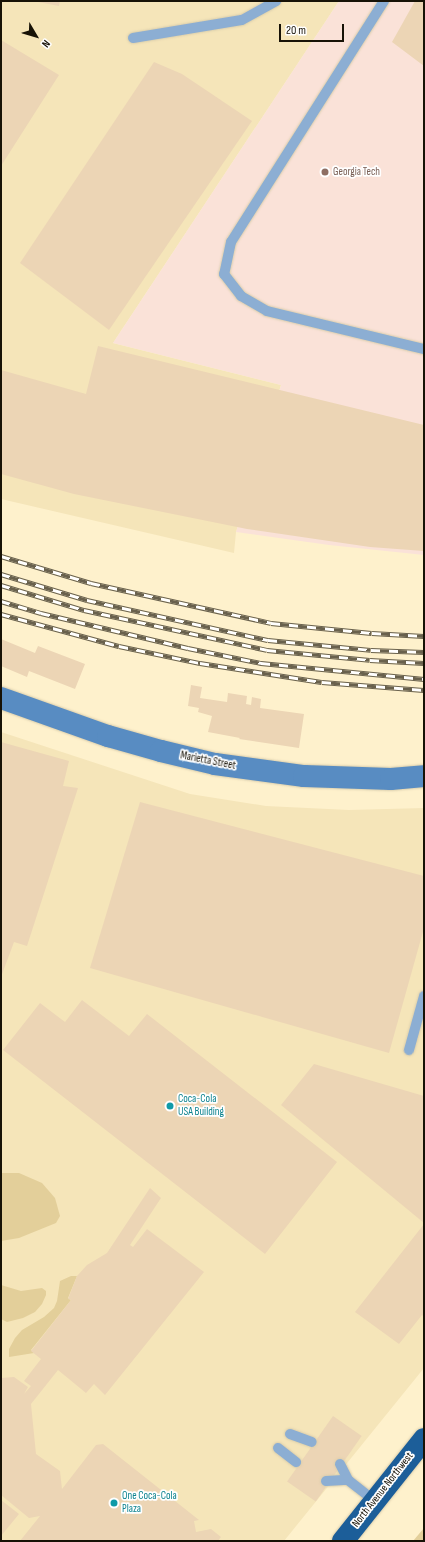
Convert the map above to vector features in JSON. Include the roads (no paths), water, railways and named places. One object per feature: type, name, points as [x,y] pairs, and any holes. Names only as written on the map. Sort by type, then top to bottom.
[{"type":"highway","name":"North Avenue Northwest","points":[[343,1541],[424,1438]]},
{"type":"main road","name":"Marietta Street","points":[[1,698],[121,740],[215,764],[304,776],[391,779],[424,776]]},
{"type":"lane","points":[[133,38],[242,20],[276,1]]},
{"type":"lane","points":[[384,1],[231,242],[224,274],[241,296],[267,311],[424,349]]},
{"type":"lane","points":[[409,1050],[424,996]]},
{"type":"lane","points":[[290,1434],[312,1442]]},
{"type":"lane","points":[[278,1448],[296,1462]]},
{"type":"lane","points":[[340,1464],[348,1480],[374,1500]]},
{"type":"lane","points":[[326,1481],[348,1480]]},
{"type":"railway","points":[[1,556],[91,583],[271,623],[372,633],[424,636]]},
{"type":"railway","points":[[1,574],[87,600],[268,640],[371,650],[424,652]]},
{"type":"railway","points":[[1,585],[84,610],[267,650],[370,660],[424,663]]},
{"type":"railway","points":[[1,601],[41,613],[188,648],[261,663],[424,679]]},
{"type":"railway","points":[[1,614],[119,646],[200,663],[322,682],[424,690]]},
{"type":"place","name":"Georgia Tech","points":[[325,172]]},
{"type":"place","name":"Coca-Cola USA Building","points":[[170,1106]]},
{"type":"place","name":"One Coca-Cola Plaza","points":[[114,1503]]}]
